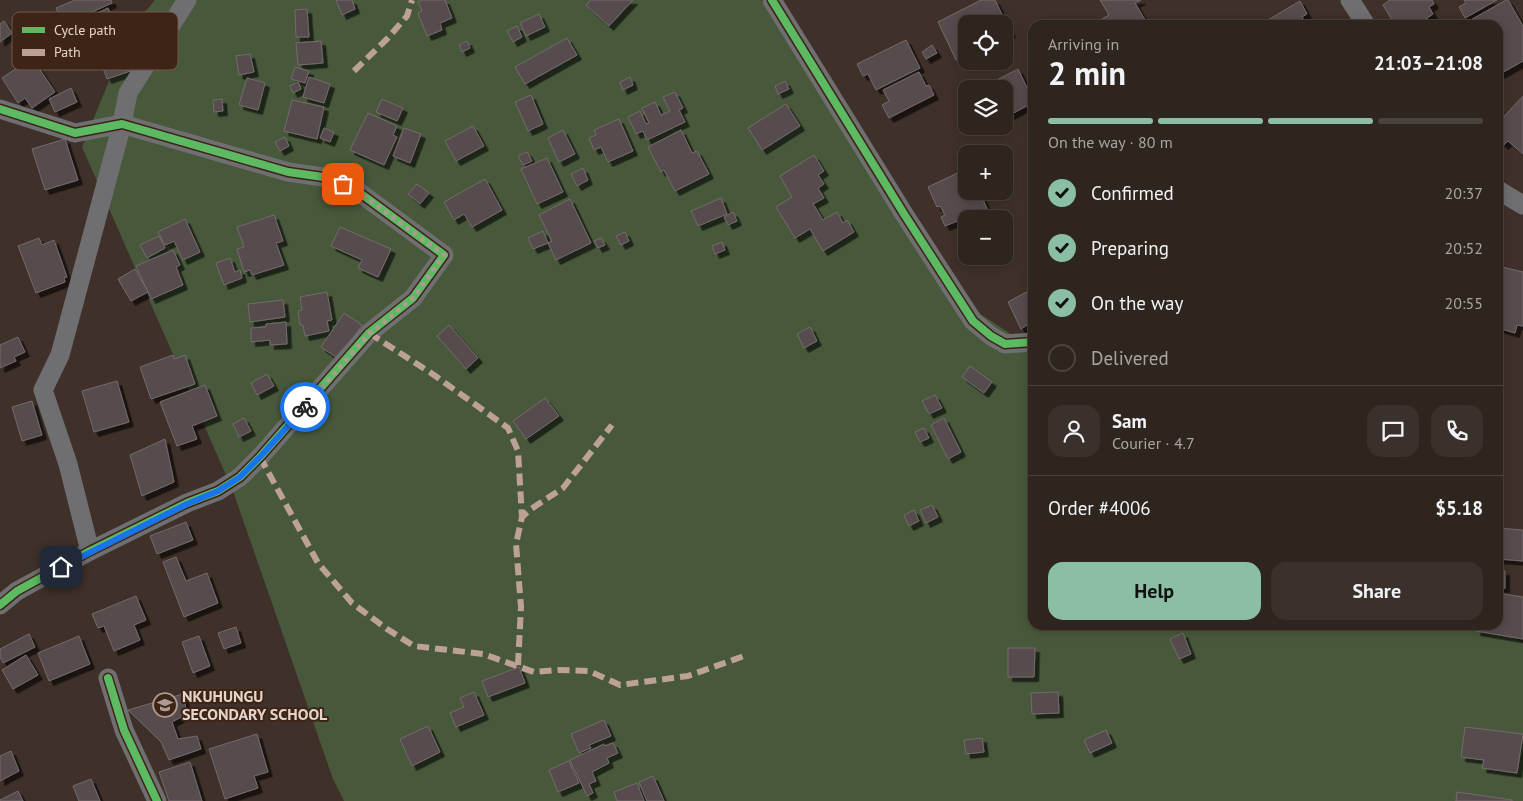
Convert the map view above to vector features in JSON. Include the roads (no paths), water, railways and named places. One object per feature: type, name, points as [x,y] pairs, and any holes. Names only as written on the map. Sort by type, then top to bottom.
[{"type":"street","points":[[178,14],[187,0]]},
{"type":"street","points":[[772,0],[904,214],[973,321],[991,336],[1005,344],[1028,342]]},
{"type":"street","points":[[1351,0],[1363,20]]},
{"type":"street","points":[[90,551],[68,464],[43,390],[60,354],[122,124],[128,93],[143,70]]},
{"type":"street","points":[[0,109],[75,133],[122,124],[288,172],[330,178],[356,190],[444,255],[413,298],[369,334],[240,477],[218,491],[90,551],[17,591],[0,605]]},
{"type":"street","points":[[1503,193],[1523,205]]},
{"type":"street","points":[[108,678],[124,730],[157,801]]},
{"type":"place","name":"NKUHUNGU SECONDARY SCHOOL","points":[[165,705]]}]
